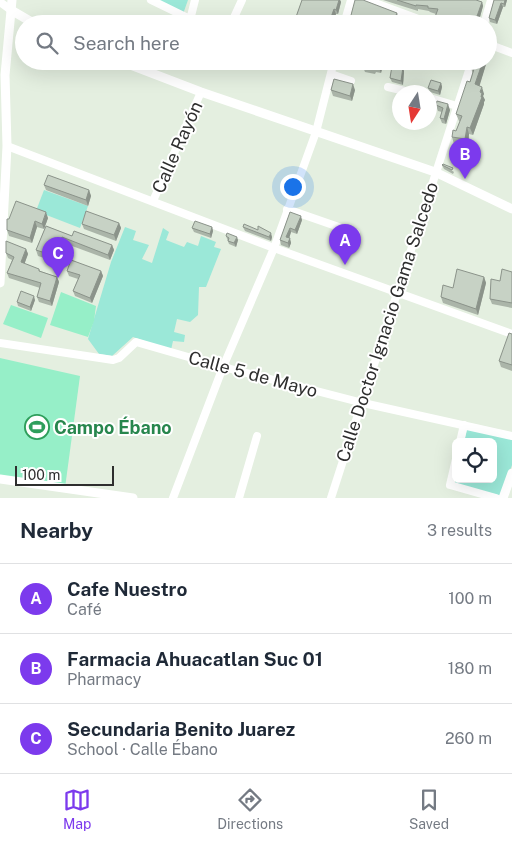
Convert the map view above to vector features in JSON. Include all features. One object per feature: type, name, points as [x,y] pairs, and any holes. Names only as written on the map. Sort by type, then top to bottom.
[{"type":"street","points":[[0,283],[2,204],[7,146],[2,73],[12,0]]},
{"type":"street","points":[[151,0],[182,15]]},
{"type":"street","points":[[191,15],[195,0]]},
{"type":"street","points":[[235,15],[242,0]]},
{"type":"street","points":[[347,15],[351,0]]},
{"type":"street","points":[[367,0],[408,15]]},
{"type":"street","points":[[487,15],[491,0]]},
{"type":"street","points":[[0,2],[20,15]]},
{"type":"street","points":[[497,47],[512,53]]},
{"type":"street","points":[[144,70],[201,92],[435,172],[512,209]]},
{"type":"street","points":[[173,498],[223,367],[274,248],[316,132],[332,70]]},
{"type":"street","name":"Calle Doctor Ignacio Gama Salcedo","points":[[331,498],[469,70]]},
{"type":"street","points":[[331,74],[351,81]]},
{"type":"street","points":[[388,86],[392,87]]},
{"type":"street","name":"Calle Rayón","points":[[153,201],[201,92]]},
{"type":"street","points":[[437,100],[457,106]]},
{"type":"street","points":[[7,146],[274,248],[512,334]]},
{"type":"street","points":[[287,209],[356,233]]},
{"type":"street","name":"Calle 5 de Mayo","points":[[0,343],[113,360],[119,358],[136,342],[223,367],[363,403],[512,436]]},
{"type":"street","points":[[461,438],[464,425]]},
{"type":"street","points":[[239,498],[257,436]]},
{"type":"street","points":[[503,498],[512,473]]},
{"type":"street","points":[[452,476],[450,485],[496,498]]},
{"type":"street","points":[[0,479],[133,498]]},
{"type":"shaded area","points":[[154,0],[188,0],[183,14]]},
{"type":"shaded area","points":[[44,190],[88,206],[80,228],[36,211]]},
{"type":"shaded area","points":[[125,227],[136,231],[133,240],[149,245],[142,259],[152,263],[163,228],[169,232],[166,240],[184,247],[187,242],[198,246],[201,236],[216,242],[214,247],[221,249],[206,287],[199,287],[198,315],[190,322],[177,319],[174,332],[185,335],[184,342],[173,341],[171,350],[133,337],[112,356],[99,354],[88,339],[111,262]]},
{"type":"shaded area","points":[[467,429],[512,439],[512,465],[501,496],[455,484],[497,483],[497,438],[465,438]]},
{"type":"green space","points":[[61,292],[96,306],[94,321],[88,337],[50,325]]},
{"type":"green space","points":[[11,305],[48,318],[41,338],[3,324]]},
{"type":"green space","name":"Campo Ébano","points":[[0,358],[80,376],[65,488],[0,479]]},
{"type":"building","points":[[302,0],[339,0],[336,10],[334,9],[332,15],[297,15]]},
{"type":"building","points":[[355,0],[363,0],[397,13],[396,15],[351,15]]},
{"type":"building","points":[[397,0],[476,0],[482,2],[477,15],[436,15],[438,9],[428,8],[428,6],[416,6]]},
{"type":"building","points":[[494,0],[505,0],[504,4],[501,3],[497,15],[490,15]]},
{"type":"building","points":[[391,70],[403,70],[401,81],[390,78]]},
{"type":"building","points":[[474,70],[480,70],[475,84],[482,87],[480,92],[482,97],[470,128],[467,127],[465,139],[452,137],[453,130],[456,131],[462,116],[456,114],[467,81],[470,82]]},
{"type":"building","points":[[334,79],[353,84],[350,96],[331,90]]},
{"type":"building","points":[[431,80],[441,83],[438,91],[437,85],[429,85]]},
{"type":"building","points":[[437,101],[448,104],[444,119],[440,118],[443,108],[437,105]]},
{"type":"building","points":[[442,165],[453,168],[452,170]]},
{"type":"building","points":[[48,175],[89,190],[86,200],[44,185]]},
{"type":"building","points":[[16,201],[46,212],[42,224],[35,221],[30,238],[7,230],[7,219],[9,219]]},
{"type":"building","points":[[86,211],[119,223],[114,235],[82,224]]},
{"type":"building","points":[[290,212],[301,216],[295,230],[290,228],[286,237],[290,238],[288,243],[280,240]]},
{"type":"building","points":[[195,221],[212,227],[210,234],[192,228]]},
{"type":"building","points":[[244,224],[258,230],[258,226],[271,233],[269,237],[243,227]]},
{"type":"building","points":[[46,226],[72,236],[74,231],[112,245],[108,255],[62,237],[58,247],[67,250],[64,259],[36,250]]},
{"type":"building","points":[[227,233],[237,237],[234,243],[228,241]]},
{"type":"building","points":[[6,241],[26,249],[21,262],[57,277],[50,301],[37,297],[41,283],[7,273],[14,257],[6,253]]},
{"type":"building","points":[[71,260],[101,271],[90,298],[73,291],[80,275],[67,271]]},
{"type":"building","points":[[457,269],[484,277],[476,309],[441,297],[443,285],[453,288]]},
{"type":"building","points":[[502,269],[512,272],[512,303],[490,299],[491,279],[500,281]]},
{"type":"building","points":[[21,291],[34,296],[30,307],[17,302]]},
{"type":"building","points":[[509,333],[512,334],[512,365],[499,361]]},
{"type":"place","name":"Farmacia Ahuacatlan Suc 01","points":[[465,179]]},
{"type":"place","name":"Cafe Nuestro","points":[[345,265]]},
{"type":"place","name":"Secundaria Benito Juarez","points":[[58,278]]},
{"type":"place","name":"Campo Ébano","points":[[37,427]]}]
